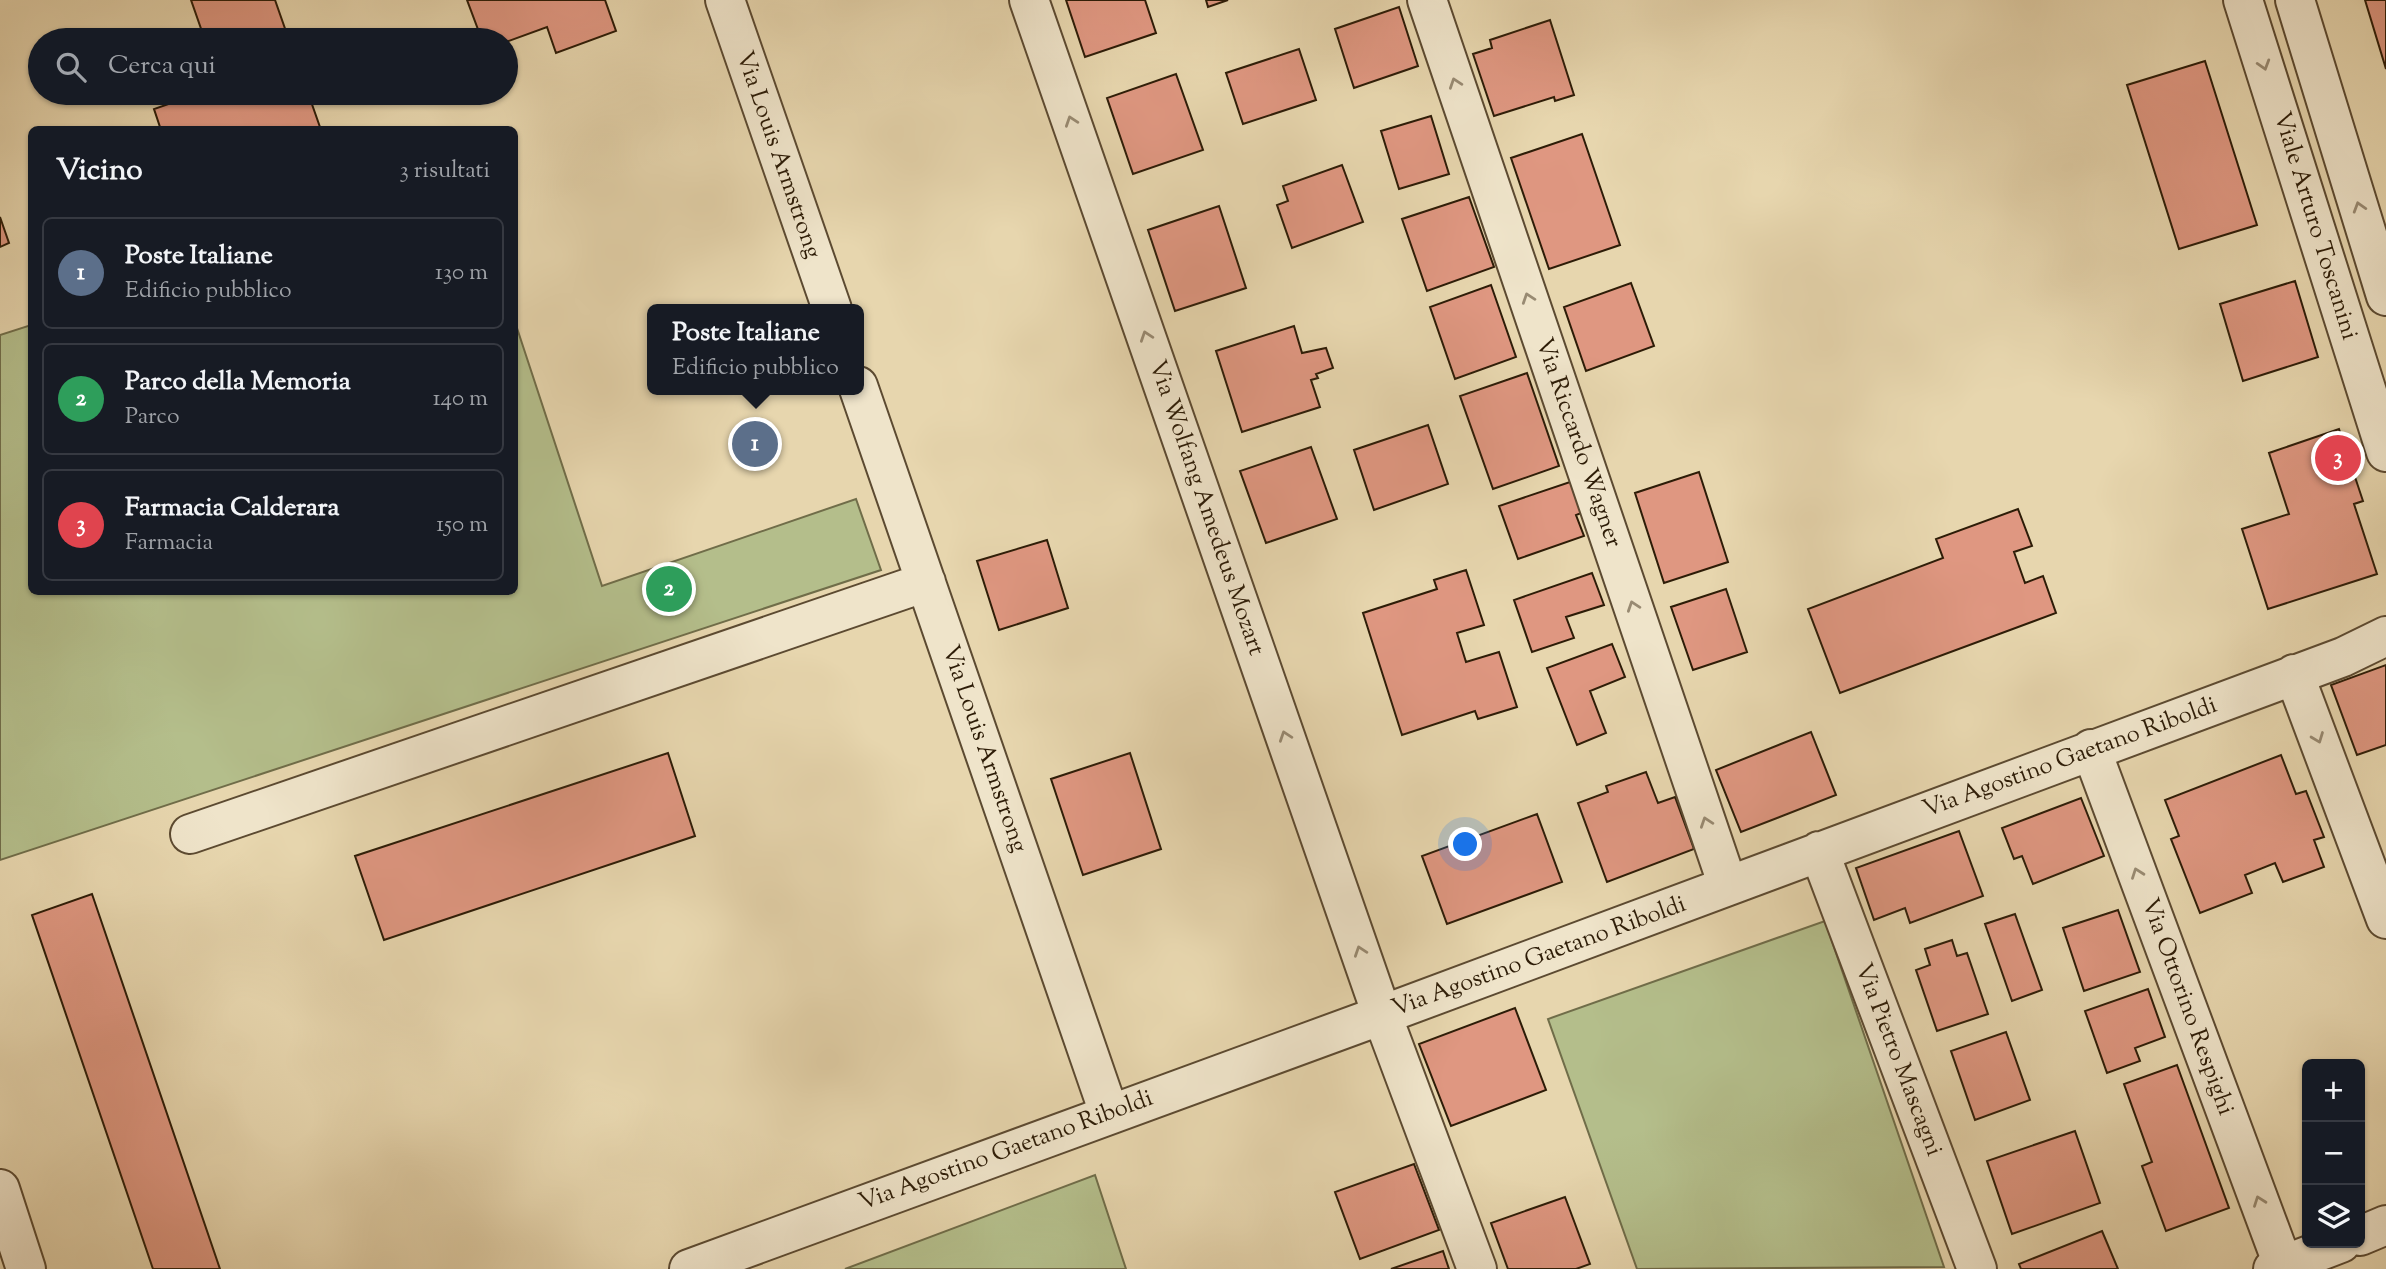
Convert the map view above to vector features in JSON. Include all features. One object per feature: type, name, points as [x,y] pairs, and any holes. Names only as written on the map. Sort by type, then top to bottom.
[{"type":"street","name":"Via Louis Armstrong","points":[[724,0],[830,304]]},
{"type":"street","name":"Via Wolfang Amedeus Mozart","points":[[1029,0],[1382,1016],[1477,1269]]},
{"type":"street","name":"Via Riccardo Wagner","points":[[1427,0],[1728,886]]},
{"type":"street","name":"Viale Arturo Toscanini","points":[[2243,0],[2386,452]]},
{"type":"street","name":"Viale Arturo Toscanini","points":[[2295,0],[2386,296]]},
{"type":"street","name":"Via Louis Armstrong","points":[[861,395],[1109,1113]]},
{"type":"street","points":[[190,834],[926,582]]},
{"type":"street","name":"Via Agostino Gaetano Riboldi","points":[[688,1269],[1109,1113],[1382,1016],[2343,657],[2386,636]]},
{"type":"street","points":[[2294,674],[2386,919]]},
{"type":"street","name":"Via Ottorino Respighi","points":[[2091,749],[2278,1267]]},
{"type":"street","name":"Via Pietro Mascagni","points":[[1819,851],[1977,1269]]},
{"type":"street","points":[[0,1189],[26,1269]]},
{"type":"street","points":[[2365,1234],[2386,1225]]},
{"type":"street","points":[[2278,1267],[2328,1248]]},
{"type":"green space","points":[[28,326],[28,595],[518,595],[518,331],[602,586],[856,499],[881,570],[0,860],[0,335]]},
{"type":"green space","points":[[1825,921],[1944,1267],[1637,1269],[1548,1019]]},
{"type":"green space","points":[[1095,1175],[1126,1269],[845,1269]]},
{"type":"building","points":[[191,0],[275,0],[285,28],[201,28]]},
{"type":"building","points":[[467,0],[605,0],[616,31],[556,53],[547,27],[518,38],[518,28],[478,28]]},
{"type":"building","points":[[1066,0],[1145,0],[1156,33],[1085,57]]},
{"type":"building","points":[[1206,0],[1228,0],[1208,7]]},
{"type":"building","points":[[2365,0],[2386,0],[2386,69]]},
{"type":"building","points":[[1399,7],[1418,66],[1354,88],[1335,29]]},
{"type":"building","points":[[1550,20],[1574,95],[1555,101],[1554,97],[1494,116],[1473,54],[1492,48],[1490,40]]},
{"type":"building","points":[[1299,49],[1316,100],[1243,124],[1226,73]]},
{"type":"building","points":[[2205,61],[2257,225],[2179,249],[2127,85]]},
{"type":"building","points":[[1176,74],[1203,150],[1133,174],[1107,98]]},
{"type":"building","points":[[166,105],[312,105],[320,126],[160,126],[154,109]]},
{"type":"building","points":[[1431,116],[1449,174],[1399,189],[1381,131]]},
{"type":"building","points":[[1582,134],[1620,245],[1549,269],[1511,158]]},
{"type":"building","points":[[1342,165],[1363,222],[1292,248],[1277,205],[1288,201],[1283,186]]},
{"type":"building","points":[[1469,197],[1494,267],[1427,291],[1402,219]]},
{"type":"building","points":[[1219,206],[1246,288],[1175,311],[1148,230]]},
{"type":"building","points":[[0,217],[9,243],[0,247]]},
{"type":"building","points":[[2295,281],[2318,357],[2243,381],[2220,304]]},
{"type":"building","points":[[1631,283],[1654,346],[1586,371],[1564,307]]},
{"type":"building","points":[[1491,285],[1516,357],[1455,379],[1430,307]]},
{"type":"building","points":[[1294,326],[1302,353],[1326,348],[1333,368],[1316,374],[1318,378],[1311,380],[1320,407],[1242,432],[1216,351]]},
{"type":"building","points":[[1527,373],[1559,466],[1493,489],[1460,396]]},
{"type":"building","points":[[1428,425],[1448,484],[1374,510],[1354,450]]},
{"type":"building","points":[[2339,429],[2363,501],[2354,504],[2377,574],[2268,609],[2242,529],[2289,514],[2269,453]]},
{"type":"building","points":[[1311,447],[1337,519],[1266,543],[1240,471]]},
{"type":"building","points":[[1699,472],[1728,562],[1664,583],[1635,493]]},
{"type":"building","points":[[1573,481],[1584,512],[1576,515],[1584,536],[1518,559],[1499,506]]},
{"type":"building","points":[[2018,509],[2032,546],[2014,552],[2025,583],[2043,576],[2056,613],[1840,693],[1808,609],[1943,558],[1936,539]]},
{"type":"building","points":[[1047,540],[1068,608],[999,630],[977,561]]},
{"type":"building","points":[[1466,570],[1484,625],[1457,633],[1466,662],[1499,652],[1517,707],[1478,719],[1475,711],[1402,735],[1363,613],[1437,589],[1434,580]]},
{"type":"building","points":[[1592,573],[1604,605],[1566,617],[1574,638],[1532,652],[1514,600]]},
{"type":"building","points":[[1726,589],[1747,652],[1693,670],[1671,607]]},
{"type":"building","points":[[1612,644],[1625,677],[1590,691],[1606,733],[1577,745],[1547,668]]},
{"type":"building","points":[[2386,665],[2386,745],[2357,755],[2331,685]]},
{"type":"building","points":[[1811,732],[1836,795],[1741,832],[1716,770]]},
{"type":"building","points":[[668,753],[695,836],[384,940],[355,856]]},
{"type":"building","points":[[1130,753],[1161,849],[1083,875],[1051,779]]},
{"type":"building","points":[[2281,755],[2296,794],[2306,791],[2324,837],[2314,840],[2324,867],[2283,882],[2275,863],[2245,875],[2252,893],[2200,913],[2171,839],[2179,836],[2165,800]]},
{"type":"building","points":[[1646,772],[1658,803],[1675,797],[1694,849],[1607,882],[1578,803],[1608,792],[1606,786]]},
{"type":"building","points":[[2081,798],[2104,856],[2033,884],[2022,856],[2014,859],[2002,828]]},
{"type":"building","points":[[1537,814],[1562,882],[1447,924],[1422,856]]},
{"type":"building","points":[[1959,831],[1983,896],[1910,923],[1905,908],[1874,920],[1856,868]]},
{"type":"building","points":[[92,894],[220,1269],[153,1269],[32,915]]},
{"type":"building","points":[[2118,910],[2140,972],[2084,991],[2063,928]]},
{"type":"building","points":[[2015,914],[2042,990],[2012,1001],[1985,924]]},
{"type":"building","points":[[1952,940],[1957,956],[1967,953],[1988,1014],[1937,1031],[1916,970],[1930,965],[1925,949]]},
{"type":"building","points":[[2148,989],[2165,1037],[2135,1048],[2140,1061],[2107,1073],[2085,1011]]},
{"type":"building","points":[[1515,1008],[1546,1090],[1451,1126],[1419,1044]]},
{"type":"building","points":[[2006,1032],[2030,1100],[1975,1120],[1951,1051]]},
{"type":"building","points":[[2177,1065],[2229,1208],[2166,1231],[2142,1166],[2152,1162],[2124,1084]]},
{"type":"building","points":[[2075,1131],[2100,1203],[2012,1234],[1987,1161]]},
{"type":"building","points":[[1414,1164],[1439,1230],[1360,1259],[1335,1192]]},
{"type":"building","points":[[1565,1197],[1590,1264],[1576,1269],[1508,1269],[1491,1223]]},
{"type":"building","points":[[2102,1231],[2118,1269],[2021,1269],[2019,1264]]},
{"type":"building","points":[[1443,1251],[1449,1269],[1391,1269]]},
{"type":"place","name":"Poste Italiane","points":[[755,444]]},
{"type":"place","name":"Farmacia Calderara","points":[[2338,458]]},
{"type":"place","name":"Parco della Memoria","points":[[669,589]]}]
